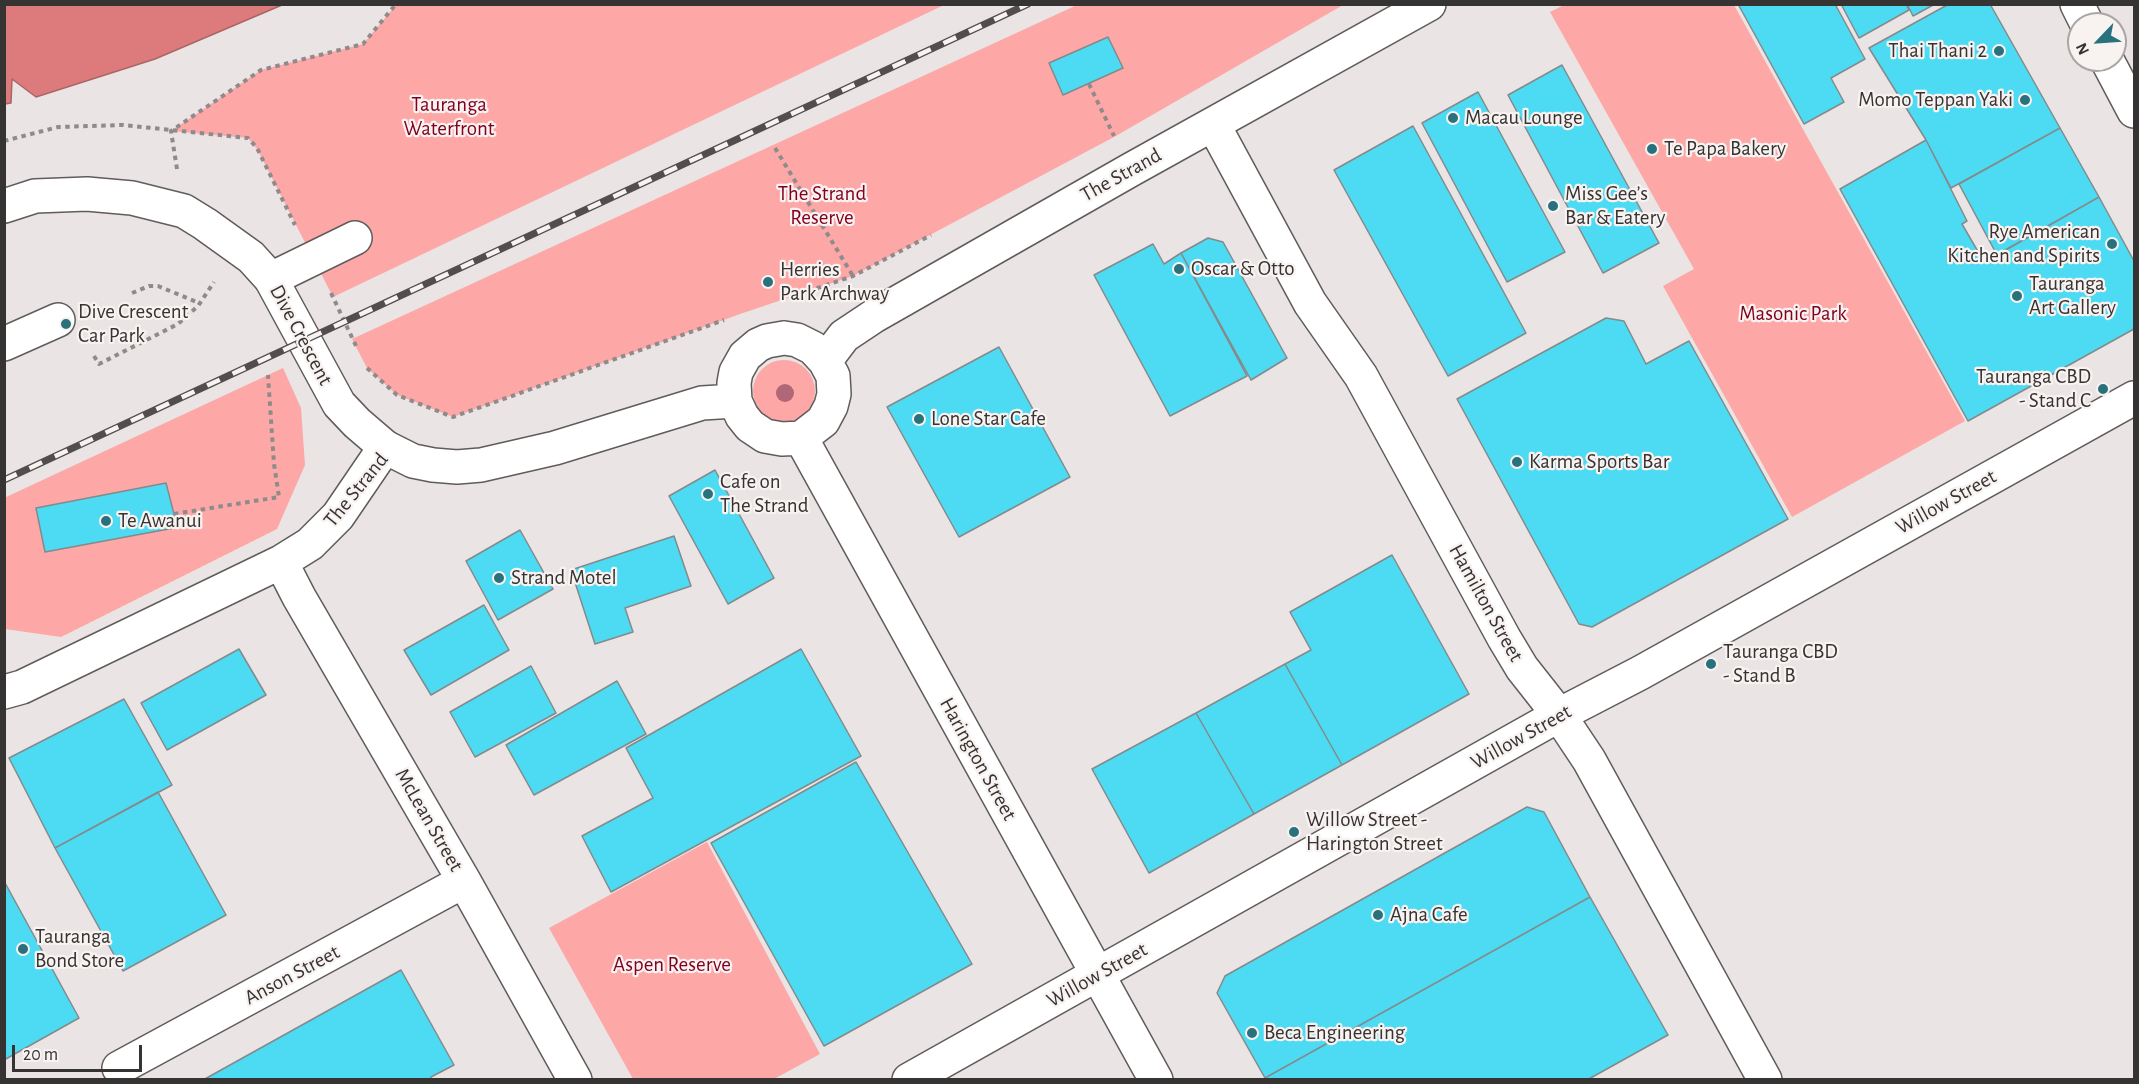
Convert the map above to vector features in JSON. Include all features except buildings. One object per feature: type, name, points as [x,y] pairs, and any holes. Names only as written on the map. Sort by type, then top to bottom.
[{"type":"street","name":"The Strand","points":[[825,361],[844,336],[874,316],[1429,4]]},
{"type":"street","points":[[2113,72],[2134,111]]},
{"type":"street","name":"Hamilton Street","points":[[1213,124],[1311,303],[1361,376],[1504,638],[1522,668],[1589,760],[1766,1080]]},
{"type":"street","name":"Dive Crescent","points":[[4,206],[35,196],[87,194],[132,198],[184,211],[227,238],[271,279],[339,404],[385,447]]},
{"type":"street","points":[[271,279],[355,238]]},
{"type":"street","points":[[4,344],[58,320]]},
{"type":"street","points":[[784,338],[797,340],[813,348],[825,361],[833,376],[834,394],[831,406],[823,421],[801,438],[782,439],[765,436],[750,426],[742,416],[735,400],[736,372],[745,356],[767,341],[784,338]]},
{"type":"street","name":"Willow Street","points":[[909,1080],[1558,715],[1640,673],[2134,398]]},
{"type":"street","name":"The Strand","points":[[4,692],[22,687],[281,562],[310,544],[338,516],[385,447],[413,461],[433,465],[457,467],[481,465],[555,448],[702,403],[735,400]]},
{"type":"street","name":"Harington Street","points":[[801,438],[1156,1080]]},
{"type":"street","name":"McLean Street","points":[[281,562],[575,1080]]},
{"type":"street","name":"Anson Street","points":[[119,1068],[464,881]]},
{"type":"path","points":[[4,141],[58,127],[123,125],[171,130],[261,70],[363,44],[396,4]]},
{"type":"path","points":[[1089,84],[1114,137]]},
{"type":"path","points":[[171,130],[184,211]]},
{"type":"path","points":[[776,148],[853,276]]},
{"type":"path","points":[[787,298],[853,276],[937,232]]},
{"type":"path","points":[[94,356],[99,364],[178,324],[200,303],[214,282]]},
{"type":"path","points":[[132,293],[149,286],[158,286],[200,303]]},
{"type":"path","points":[[397,395],[453,417],[732,317]]},
{"type":"path","points":[[174,514],[279,497],[273,464],[268,375]]},
{"type":"green space","name":"Tauranga Waterfront","points":[[396,5],[944,5],[333,297],[257,149],[248,138],[171,131],[261,70],[363,44]]},
{"type":"green space","name":"The Strand Reserve","points":[[1077,5],[1343,5],[1114,137],[853,276],[453,417],[397,395],[367,368],[352,339]]},
{"type":"green space","name":"Masonic Park","points":[[1564,5],[1734,5],[1965,421],[1792,517],[1663,286],[1694,269],[1550,12]]},
{"type":"green space","points":[[778,360],[790,360],[806,369],[813,379],[815,391],[813,403],[806,413],[790,422],[778,422],[767,417],[758,408],[753,397],[753,385],[758,374],[767,365]]},
{"type":"green space","points":[[283,368],[301,408],[305,465],[277,529],[61,637],[5,629],[4,498]]},
{"type":"green space","name":"Aspen Reserve","points":[[707,842],[820,1054],[774,1079],[633,1079],[549,928]]},
{"type":"shaded area","points":[[5,4],[282,5],[155,59],[36,97],[12,79],[11,103],[5,104]]},
{"type":"railway","points":[[4,480],[1028,4]]},
{"type":"place","name":"Thai Thani 2","points":[[1999,51]]},
{"type":"place","name":"Momo Teppan Yaki","points":[[2025,100]]},
{"type":"place","name":"Macau Lounge","points":[[1453,118]]},
{"type":"place","name":"Te Papa Bakery","points":[[1652,149]]},
{"type":"place","name":"Miss Gee’s Bar & Eatery","points":[[1553,206]]},
{"type":"place","name":"Rye American Kitchen and Spirits","points":[[2112,244]]},
{"type":"place","name":"Oscar & Otto","points":[[1179,269]]},
{"type":"place","name":"Herries Park Archway","points":[[768,282]]},
{"type":"place","name":"Tauranga Art Gallery","points":[[2017,296]]},
{"type":"place","name":"Dive Crescent Car Park","points":[[66,324]]},
{"type":"place","name":"Tauranga CBD - Stand C","points":[[2103,389]]},
{"type":"place","name":"Lone Star Cafe","points":[[919,419]]},
{"type":"place","name":"Karma Sports Bar","points":[[1517,462]]},
{"type":"place","name":"Cafe on The Strand","points":[[708,494]]},
{"type":"place","name":"Te Awanui","points":[[106,521]]},
{"type":"place","name":"Strand Motel","points":[[499,578]]},
{"type":"place","name":"Tauranga CBD - Stand B","points":[[1711,664]]},
{"type":"place","name":"Willow Street - Harington Street","points":[[1294,832]]},
{"type":"place","name":"Ajna Cafe","points":[[1378,915]]},
{"type":"place","name":"Tauranga Bond Store","points":[[23,949]]},
{"type":"place","name":"Beca Engineering","points":[[1252,1033]]}]
